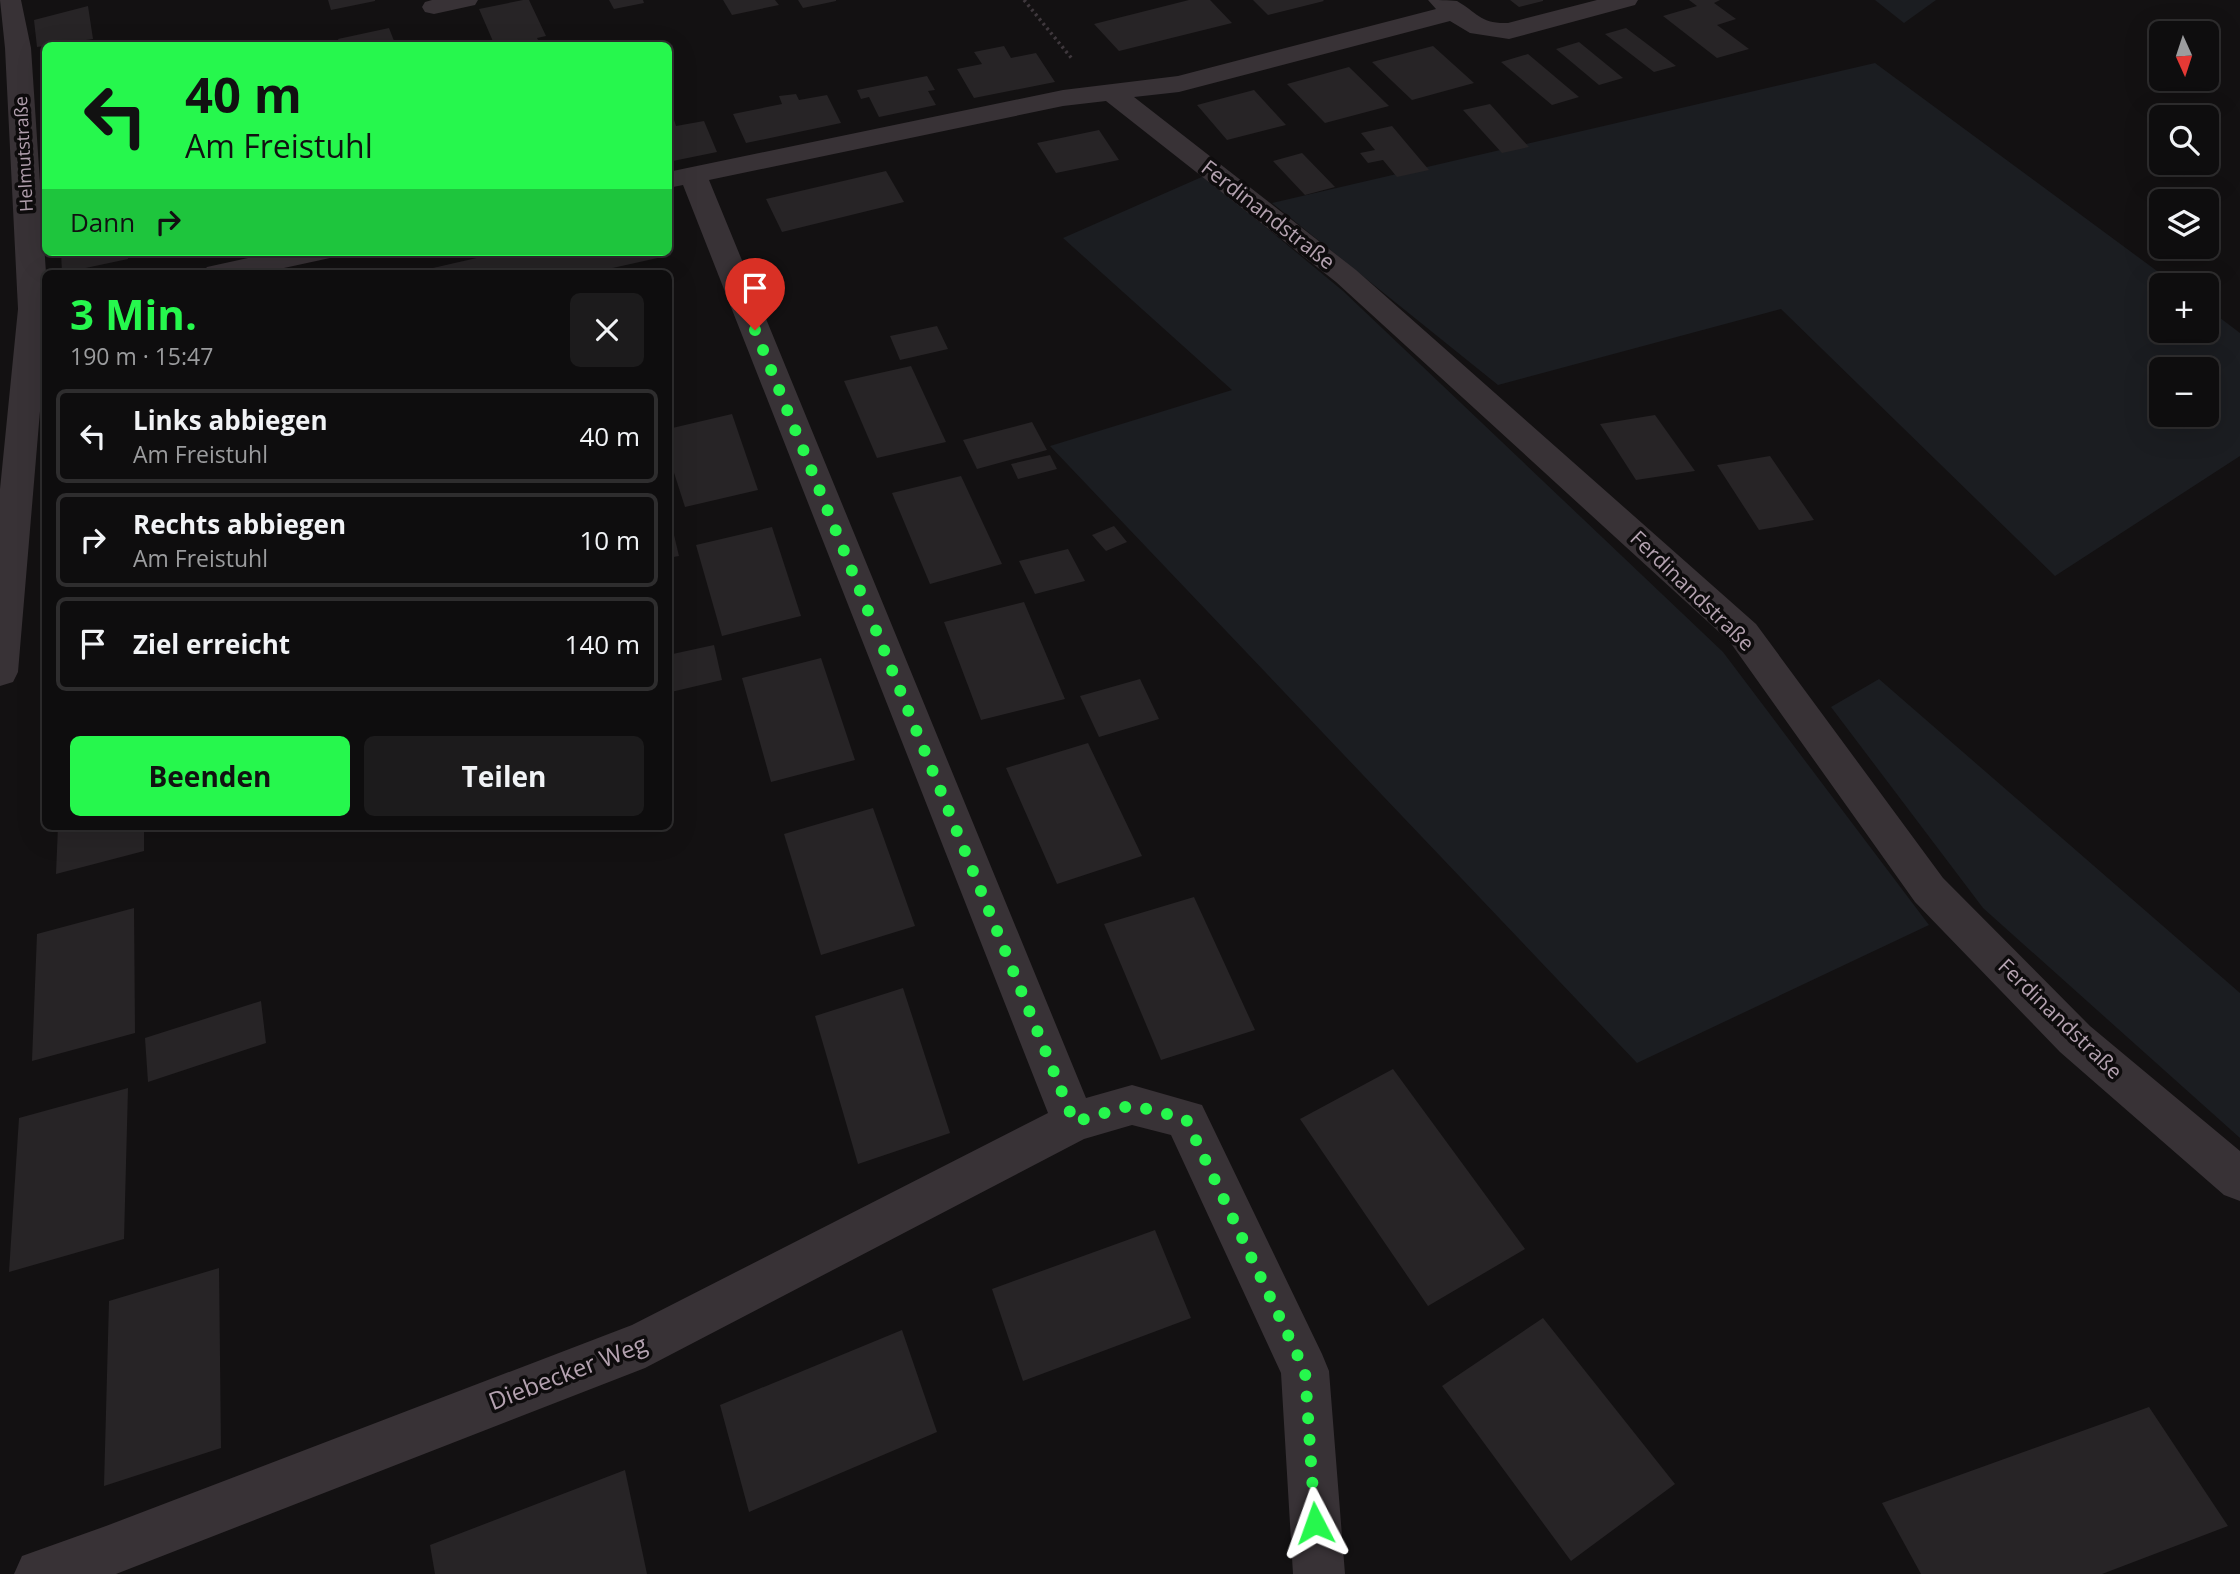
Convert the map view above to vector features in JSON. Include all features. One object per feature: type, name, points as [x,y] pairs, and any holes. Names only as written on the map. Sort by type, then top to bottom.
[{"type":"street","name":"Helmutstraße","points":[[0,672],[27,396],[39,308],[18,48],[9,0]]},
{"type":"street","points":[[434,7],[466,0]]},
{"type":"street","points":[[1074,1122],[681,178],[1063,98],[1179,84],[1448,6],[1474,27],[1499,32],[1626,0]]},
{"type":"street","name":"Ferdinandstraße","points":[[1111,92],[1346,276],[1743,634],[1929,890],[2075,1039],[2240,1180]]},
{"type":"street","points":[[232,270],[300,256]]},
{"type":"street","points":[[0,316],[39,308]]},
{"type":"street","name":"Diebecker Weg","points":[[40,1574],[118,1547],[645,1345],[1074,1122],[1132,1105],[1186,1119],[1305,1371],[1319,1574]]},
{"type":"path","points":[[1024,0],[1084,73],[1111,92]]},
{"type":"shaded area","points":[[1875,0],[1936,0],[1904,23]]},
{"type":"shaded area","points":[[1875,63],[2160,273],[2149,273],[2149,343],[2219,343],[2219,317],[2240,333],[2240,456],[2055,576],[1781,309],[1498,385],[1272,203]]},
{"type":"shaded area","points":[[1204,176],[1343,291],[1723,652],[1929,925],[1637,1063],[1050,446],[1232,390],[1063,238]]},
{"type":"shaded area","points":[[1879,679],[2240,993],[2240,1138],[1983,908],[1831,707]]},
{"type":"building","points":[[328,0],[375,0],[375,1],[331,10]]},
{"type":"building","points":[[529,0],[546,36],[537,38],[539,42],[493,42],[479,9]]},
{"type":"building","points":[[609,0],[643,0],[644,3],[614,9]]},
{"type":"building","points":[[723,0],[775,0],[779,5],[732,15]]},
{"type":"building","points":[[798,0],[836,0],[836,1],[803,8]]},
{"type":"building","points":[[1189,0],[1210,0],[1232,23],[1119,51],[1094,24]]},
{"type":"building","points":[[1253,0],[1323,0],[1324,1],[1268,15]]},
{"type":"building","points":[[1510,0],[1543,0],[1543,1],[1519,7]]},
{"type":"building","points":[[1689,0],[1720,0],[1714,3],[1736,19],[1717,25],[1749,49],[1717,58],[1663,16],[1697,6]]},
{"type":"building","points":[[88,6],[93,39],[42,42],[42,46],[37,47],[34,20]]},
{"type":"building","points":[[389,28],[394,42],[339,42],[338,39]]},
{"type":"building","points":[[1626,28],[1676,66],[1654,72],[1605,34]]},
{"type":"building","points":[[1579,42],[1623,78],[1599,85],[1556,49]]},
{"type":"building","points":[[1004,46],[1011,58],[1036,53],[1055,82],[974,98],[957,69],[982,64],[974,52]]},
{"type":"building","points":[[1433,46],[1474,83],[1412,100],[1372,62]]},
{"type":"building","points":[[1528,54],[1579,97],[1552,105],[1501,62]]},
{"type":"building","points":[[1349,67],[1389,106],[1325,123],[1287,84]]},
{"type":"building","points":[[927,76],[935,90],[928,91],[936,105],[879,117],[869,97],[861,99],[857,90]]},
{"type":"building","points":[[1254,90],[1286,125],[1227,140],[1197,105]]},
{"type":"building","points":[[796,94],[799,100],[827,95],[841,123],[746,143],[733,114],[782,104],[779,96]]},
{"type":"building","points":[[1490,104],[1529,147],[1502,153],[1463,110]]},
{"type":"building","points":[[672,113],[676,126],[704,121],[717,152],[672,161]]},
{"type":"building","points":[[1392,126],[1429,170],[1397,177],[1383,160],[1368,163],[1360,153],[1375,150],[1361,133]]},
{"type":"building","points":[[1099,130],[1119,160],[1056,173],[1037,143]]},
{"type":"building","points":[[1302,153],[1335,187],[1305,195],[1273,161]]},
{"type":"building","points":[[886,171],[904,202],[782,232],[766,199]]},
{"type":"building","points":[[61,256],[128,256],[128,259],[76,270],[62,270]]},
{"type":"building","points":[[485,256],[666,256],[604,270],[424,270]]},
{"type":"building","points":[[937,326],[948,349],[900,360],[890,336]]},
{"type":"building","points":[[911,366],[946,442],[877,458],[844,381]]},
{"type":"building","points":[[732,414],[758,490],[685,507],[672,466],[672,428]]},
{"type":"building","points":[[1655,415],[1695,471],[1636,480],[1600,424]]},
{"type":"building","points":[[1032,422],[1047,450],[977,469],[963,440]]},
{"type":"building","points":[[1050,455],[1057,469],[1018,479],[1011,464]]},
{"type":"building","points":[[1770,456],[1814,520],[1759,530],[1717,465]]},
{"type":"building","points":[[961,476],[1002,564],[930,584],[892,493]]},
{"type":"building","points":[[1114,526],[1127,542],[1106,551],[1092,535]]},
{"type":"building","points":[[772,527],[801,616],[722,636],[696,545]]},
{"type":"building","points":[[672,535],[679,556],[672,557]]},
{"type":"building","points":[[1068,549],[1085,581],[1035,594],[1019,561]]},
{"type":"building","points":[[1024,602],[1065,699],[981,720],[944,622]]},
{"type":"building","points":[[714,645],[722,680],[672,692],[672,654]]},
{"type":"building","points":[[821,658],[855,760],[771,782],[742,678]]},
{"type":"building","points":[[1140,679],[1159,719],[1099,737],[1080,696]]},
{"type":"building","points":[[1088,743],[1142,856],[1057,884],[1006,768]]},
{"type":"building","points":[[873,808],[915,926],[821,955],[784,834]]},
{"type":"building","points":[[58,830],[144,830],[144,851],[56,874]]},
{"type":"building","points":[[1194,897],[1255,1030],[1161,1060],[1104,924]]},
{"type":"building","points":[[134,908],[135,1033],[32,1061],[37,934]]},
{"type":"building","points":[[903,988],[950,1133],[858,1164],[815,1016]]},
{"type":"building","points":[[261,1001],[266,1043],[148,1082],[145,1038]]},
{"type":"building","points":[[1393,1069],[1525,1249],[1428,1306],[1300,1119]]},
{"type":"building","points":[[128,1088],[124,1239],[9,1272],[19,1118]]},
{"type":"building","points":[[1155,1230],[1191,1318],[1023,1381],[992,1289]]},
{"type":"building","points":[[219,1268],[221,1448],[104,1486],[109,1301]]},
{"type":"building","points":[[1543,1318],[1675,1484],[1571,1561],[1442,1386]]},
{"type":"building","points":[[902,1330],[937,1432],[749,1512],[720,1405]]},
{"type":"building","points":[[2149,1407],[2228,1526],[2102,1574],[1921,1574],[1882,1503]]},
{"type":"building","points":[[625,1470],[647,1574],[435,1574],[430,1545]]},
{"type":"route","points":[[755,330],[1074,1122],[1132,1105],[1186,1119],[1305,1371],[1315,1523]]}]
